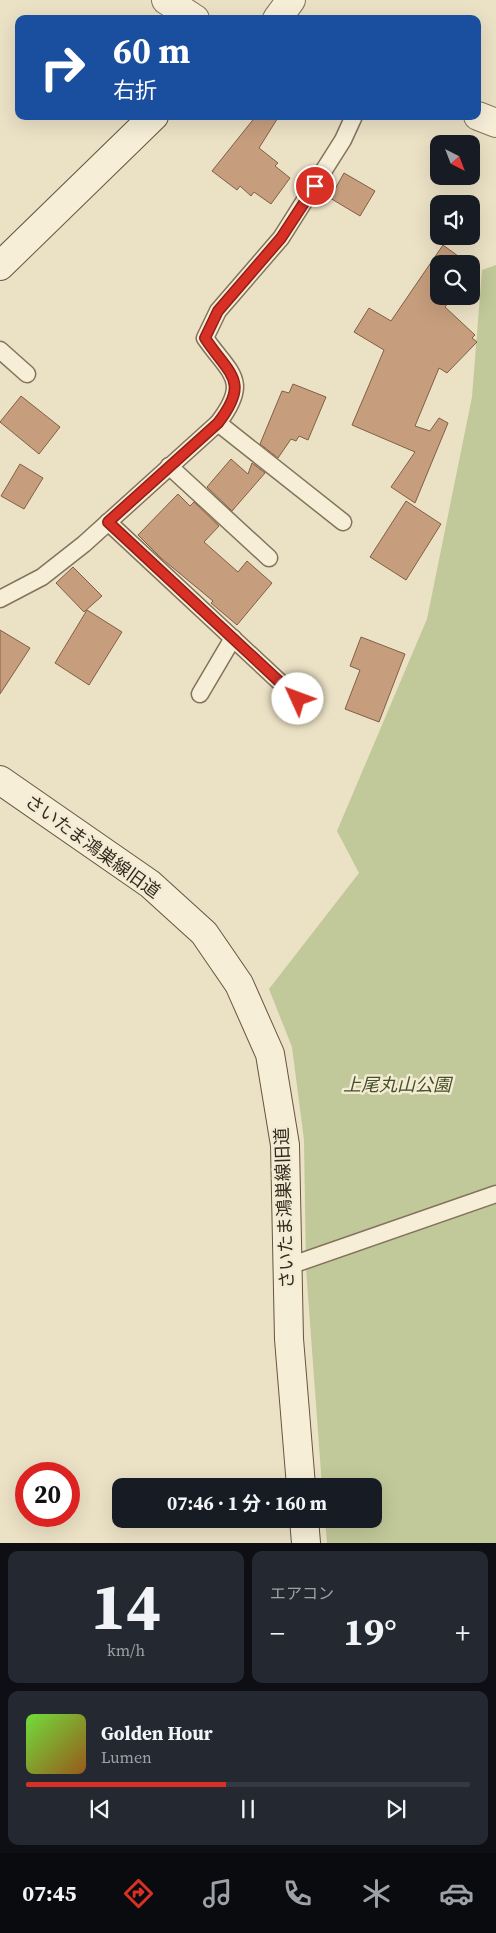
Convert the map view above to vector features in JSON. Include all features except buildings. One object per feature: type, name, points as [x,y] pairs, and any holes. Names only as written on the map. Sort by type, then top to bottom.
[{"type":"street","points":[[166,0],[189,15]]},
{"type":"street","points":[[280,15],[290,0]]},
{"type":"street","points":[[481,117],[496,123]]},
{"type":"street","points":[[0,266],[150,120]]},
{"type":"street","name":"さいたま鴻巣線旧道","points":[[0,780],[150,884],[204,933],[239,984],[270,1054],[285,1145],[286,1267],[289,1339],[300,1478]]},
{"type":"street","points":[[305,1528],[306,1543]]},
{"type":"lane","points":[[0,599],[42,577],[108,522],[218,423],[228,410],[237,389],[232,372],[205,338],[218,311],[281,238],[344,140],[352,120]]},
{"type":"lane","points":[[0,350],[27,374]]},
{"type":"lane","points":[[218,423],[343,522]]},
{"type":"lane","points":[[169,466],[268,558]]},
{"type":"lane","points":[[108,522],[298,699]]},
{"type":"lane","points":[[200,694],[233,638]]},
{"type":"lane","points":[[286,1267],[496,1194]]},
{"type":"green space","name":"上尾丸山公園","points":[[496,265],[496,1543],[327,1543],[326,1528],[382,1528],[382,1478],[321,1478],[306,1268],[304,1140],[292,1047],[269,989],[359,873],[337,831],[427,619],[472,397],[482,270]]},
{"type":"route","points":[[298,699],[108,522],[218,423],[228,410],[237,389],[232,372],[217,356],[205,338],[218,311],[281,238],[315,186]]}]
